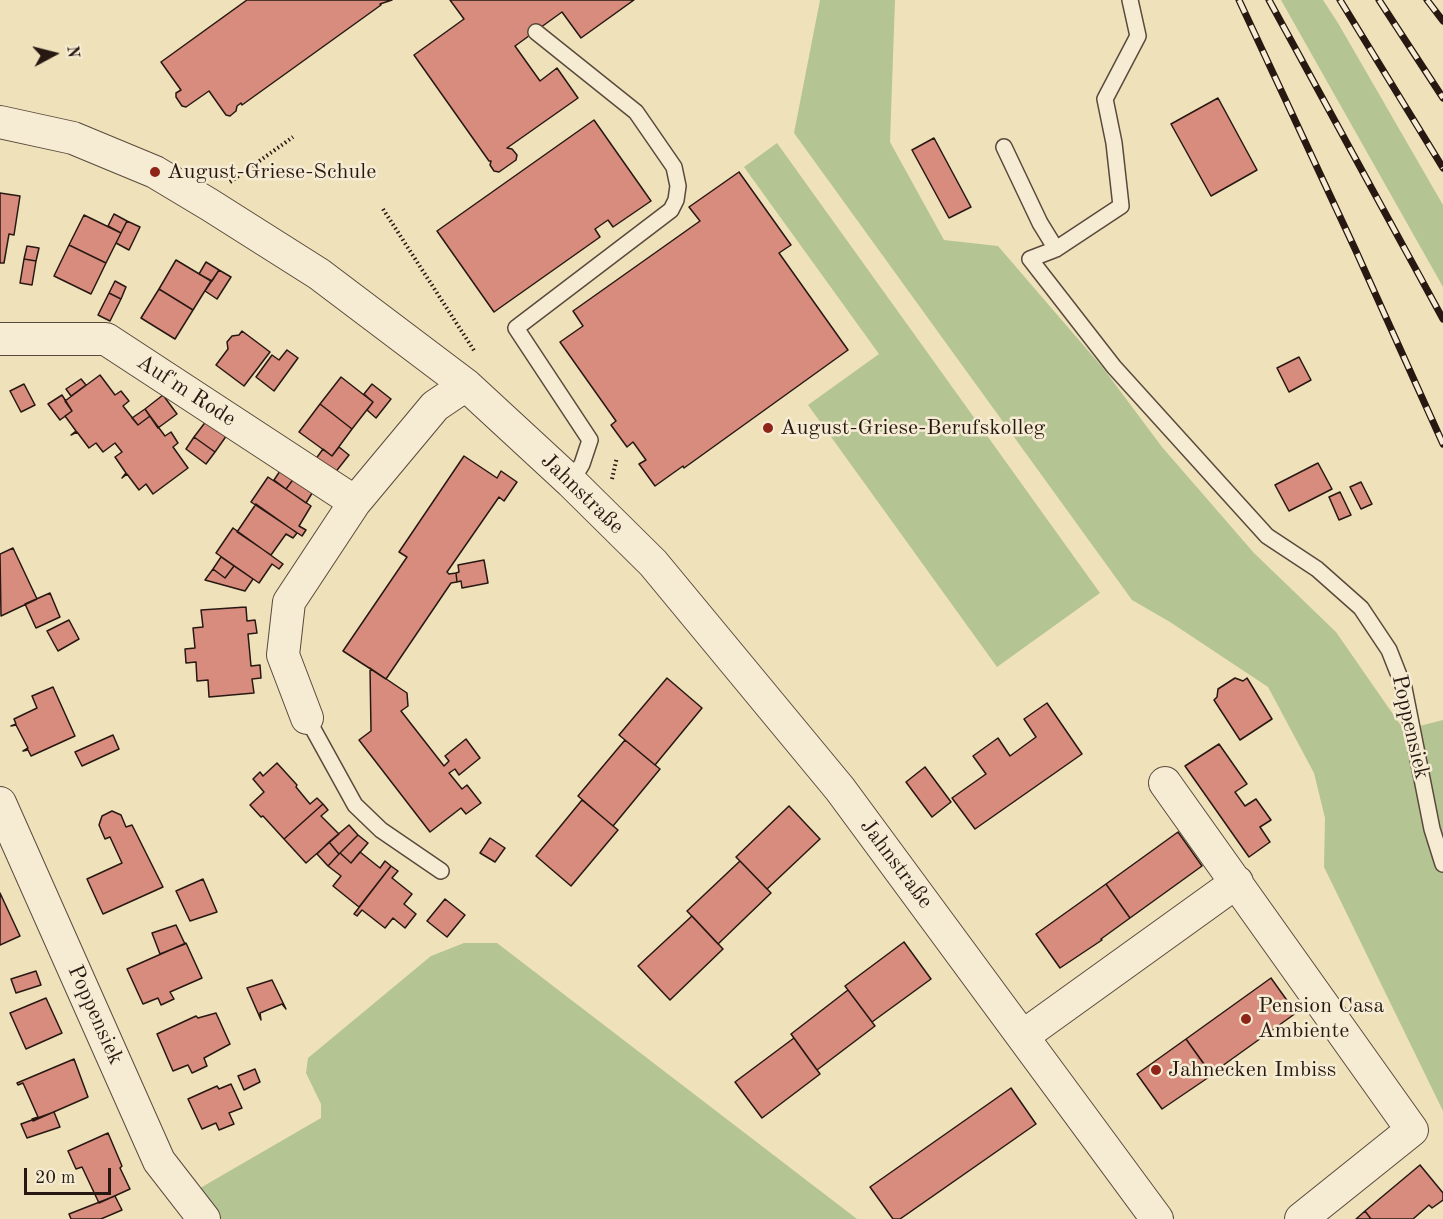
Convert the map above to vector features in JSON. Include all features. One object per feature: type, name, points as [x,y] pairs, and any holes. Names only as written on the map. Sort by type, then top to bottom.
[{"type":"street","name":"Jahnstraße","points":[[0,122],[72,138],[155,172],[473,373],[571,482],[653,563],[840,789],[1157,1219]]},
{"type":"street","name":"Auf'm Rode","points":[[0,339],[106,339],[356,502]]},
{"type":"street","points":[[307,718],[283,655],[290,602],[356,502],[435,406],[473,373]]},
{"type":"street","points":[[1165,783],[1412,1130],[1301,1219]]},
{"type":"street","name":"Poppensiek","points":[[0,803],[159,1161],[204,1219]]},
{"type":"street","points":[[1023,1036],[1237,882]]},
{"type":"lane","points":[[1004,147],[1040,223],[1056,249],[1121,206],[1114,143],[1105,99],[1138,36],[1130,0]]},
{"type":"lane","points":[[536,32],[636,112],[674,167],[678,186],[676,200],[671,210],[516,328],[590,440],[582,464],[571,482]]},
{"type":"lane","name":"Poppensiek","points":[[1056,249],[1030,259],[1114,367],[1267,536],[1317,569],[1360,608],[1389,650],[1404,688],[1432,829],[1443,864]]},
{"type":"lane","points":[[307,718],[355,805],[381,830],[441,871]]},
{"type":"path","points":[[222,188],[293,137]]},
{"type":"path","points":[[383,209],[473,373]]},
{"type":"path","points":[[611,489],[616,457]]},
{"type":"green space","points":[[820,0],[895,0],[890,142],[944,240],[998,246],[1103,368],[1162,447],[1254,553],[1336,632],[1404,730],[1443,720],[1443,1111],[1324,867],[1325,818],[1314,773],[1268,687],[1170,622],[1132,600],[794,133]]},
{"type":"green space","points":[[1281,0],[1323,0],[1443,205],[1443,287]]},
{"type":"green space","points":[[777,143],[1100,593],[997,667],[808,405],[879,354],[744,167]]},
{"type":"green space","points":[[464,943],[497,943],[857,1219],[216,1219],[195,1191],[321,1118],[321,1104],[306,1073],[308,1058],[431,956]]},
{"type":"building","points":[[247,0],[392,0],[380,4],[242,105],[241,103],[230,116],[226,115],[209,91],[186,107],[182,106],[176,97],[176,93],[181,90],[161,62]]},
{"type":"building","points":[[450,0],[634,0],[581,38],[562,12],[515,46],[540,81],[557,68],[578,98],[507,148],[512,149],[517,155],[516,160],[499,172],[494,171],[490,165],[491,161],[414,55],[464,19]]},
{"type":"building","points":[[1218,98],[1257,170],[1211,196],[1171,124]]},
{"type":"building","points":[[594,120],[651,201],[613,227],[608,220],[595,229],[600,237],[494,312],[437,231]]},
{"type":"building","points":[[934,138],[971,207],[949,218],[912,150]]},
{"type":"building","points":[[739,172],[791,245],[779,253],[848,350],[684,468],[683,466],[655,486],[639,464],[646,460],[633,442],[627,447],[611,425],[616,421],[560,342],[583,326],[573,311],[700,221],[689,207]]},
{"type":"building","points":[[0,193],[20,196],[14,235],[9,234],[4,263],[0,263]]},
{"type":"building","points":[[114,214],[127,221],[121,233],[108,226]]},
{"type":"building","points":[[84,215],[121,233],[106,263],[69,245]]},
{"type":"building","points":[[127,221],[140,227],[129,250],[116,243]]},
{"type":"building","points":[[69,245],[106,263],[91,294],[54,276]]},
{"type":"building","points":[[27,246],[39,248],[36,261],[24,259]]},
{"type":"building","points":[[24,259],[36,261],[32,285],[20,283]]},
{"type":"building","points":[[176,260],[211,281],[193,310],[159,289]]},
{"type":"building","points":[[206,262],[219,270],[212,281],[199,274]]},
{"type":"building","points":[[219,270],[231,277],[217,299],[205,291]]},
{"type":"building","points":[[115,281],[126,287],[121,299],[109,293]]},
{"type":"building","points":[[159,289],[193,310],[175,339],[141,318]]},
{"type":"building","points":[[109,293],[121,299],[110,321],[98,315]]},
{"type":"building","points":[[242,331],[270,352],[244,386],[216,365],[228,349],[227,342],[232,336],[239,335]]},
{"type":"building","points":[[287,350],[298,358],[274,391],[256,377],[272,355],[279,360]]},
{"type":"building","points":[[1299,357],[1311,380],[1289,392],[1277,368]]},
{"type":"building","points":[[100,375],[115,395],[121,391],[129,401],[123,406],[138,425],[150,416],[165,436],[171,432],[178,443],[173,447],[188,468],[153,494],[146,484],[139,490],[127,474],[122,478],[126,473],[115,457],[122,452],[115,443],[103,452],[96,443],[89,448],[77,432],[71,435],[76,431],[65,416],[72,411],[65,401]]},
{"type":"building","points":[[341,377],[373,402],[352,429],[320,404]]},
{"type":"building","points":[[81,379],[86,385],[71,396],[66,389]]},
{"type":"building","points":[[24,384],[35,405],[21,412],[10,391]]},
{"type":"building","points":[[372,384],[391,399],[376,418],[367,410],[373,402],[364,394]]},
{"type":"building","points":[[62,395],[72,411],[60,420],[48,404]]},
{"type":"building","points":[[163,395],[177,414],[158,428],[145,409]]},
{"type":"building","points":[[320,404],[352,429],[332,456],[299,432]]},
{"type":"building","points":[[145,409],[150,416],[138,425],[132,418]]},
{"type":"building","points":[[207,420],[227,435],[215,452],[194,437]]},
{"type":"building","points":[[194,437],[215,452],[206,464],[186,449]]},
{"type":"building","points":[[339,447],[349,455],[334,474],[315,460],[323,449],[332,456]]},
{"type":"building","points":[[464,456],[497,478],[501,471],[517,482],[504,501],[499,497],[447,572],[456,573],[457,582],[451,583],[386,679],[343,651],[407,557],[399,552]]},
{"type":"building","points":[[1318,463],[1332,489],[1289,511],[1275,485]]},
{"type":"building","points":[[282,468],[295,477],[286,489],[274,480]]},
{"type":"building","points":[[268,477],[311,506],[299,526],[306,530],[302,536],[251,502]]},
{"type":"building","points":[[295,477],[314,490],[306,503],[286,489]]},
{"type":"building","points":[[1361,482],[1372,504],[1361,509],[1350,487]]},
{"type":"building","points":[[1340,492],[1351,515],[1339,520],[1329,497]]},
{"type":"building","points":[[256,504],[297,533],[293,538],[286,534],[271,555],[237,532]]},
{"type":"building","points":[[233,528],[283,564],[279,569],[272,564],[259,583],[216,553]]},
{"type":"building","points":[[13,548],[37,599],[1,616],[0,554]]},
{"type":"building","points":[[221,557],[234,566],[225,578],[213,569]]},
{"type":"building","points":[[484,560],[488,583],[462,588],[461,581],[457,582],[458,565]]},
{"type":"building","points":[[234,566],[253,579],[245,591],[205,580],[213,569],[225,578]]},
{"type":"building","points":[[50,593],[60,617],[36,628],[25,604]]},
{"type":"building","points":[[246,607],[247,621],[255,620],[257,633],[248,634],[251,666],[260,665],[261,678],[252,679],[254,693],[209,697],[208,680],[197,681],[196,662],[186,663],[185,649],[195,648],[193,628],[203,627],[201,610]]},
{"type":"building","points":[[69,620],[79,639],[58,651],[47,631]]},
{"type":"building","points":[[370,668],[407,693],[408,706],[401,711],[444,766],[449,761],[445,756],[466,739],[480,758],[459,775],[455,769],[449,773],[462,789],[467,785],[481,803],[466,814],[461,808],[430,832],[359,740],[371,731]]},
{"type":"building","points":[[667,678],[702,708],[655,765],[619,735]]},
{"type":"building","points":[[1235,678],[1243,681],[1247,678],[1272,719],[1240,740],[1214,700],[1218,689]]},
{"type":"building","points":[[53,687],[75,736],[31,756],[28,750],[23,751],[28,748],[16,725],[11,726],[16,724],[14,719],[37,708],[32,696]]},
{"type":"building","points":[[1047,703],[1082,754],[975,829],[952,798],[986,774],[973,756],[998,738],[1010,756],[1036,737],[1024,719]]},
{"type":"building","points":[[113,735],[119,749],[82,766],[75,752]]},
{"type":"building","points":[[625,740],[660,769],[613,826],[578,796]]},
{"type":"building","points":[[1219,744],[1247,784],[1235,792],[1245,806],[1256,799],[1271,820],[1260,827],[1270,842],[1249,857],[1185,766]]},
{"type":"building","points":[[277,763],[310,804],[317,798],[323,804],[284,839],[250,805],[264,792],[253,779],[260,772],[263,776]]},
{"type":"building","points":[[925,767],[951,802],[932,817],[906,782]]},
{"type":"building","points":[[582,800],[618,830],[571,886],[536,856]]},
{"type":"building","points":[[323,804],[328,810],[321,816],[339,834],[306,863],[284,839]]},
{"type":"building","points":[[789,806],[820,839],[767,889],[736,857]]},
{"type":"building","points":[[112,811],[121,815],[126,827],[132,825],[163,887],[103,914],[87,879],[122,863],[110,837],[105,839],[99,825],[102,816]]},
{"type":"building","points":[[349,825],[358,835],[339,854],[329,842]]},
{"type":"building","points":[[1178,832],[1202,866],[1130,918],[1106,884]]},
{"type":"building","points":[[358,835],[368,843],[351,863],[340,853]]},
{"type":"building","points":[[490,838],[505,848],[495,862],[480,853]]},
{"type":"building","points":[[329,842],[339,854],[328,866],[317,854]]},
{"type":"building","points":[[360,852],[380,868],[385,861],[391,866],[359,907],[333,886],[341,876],[328,866],[340,853],[351,863]]},
{"type":"building","points":[[740,861],[771,893],[718,944],[687,911]]},
{"type":"building","points":[[391,866],[398,871],[392,878],[412,894],[404,904],[416,914],[405,928],[393,918],[385,928],[362,910],[357,916],[354,914]]},
{"type":"building","points":[[203,879],[217,912],[190,921],[176,891]]},
{"type":"building","points":[[1106,884],[1130,918],[1060,968],[1036,934]]},
{"type":"building","points":[[0,893],[20,936],[0,945]]},
{"type":"building","points":[[445,899],[465,915],[447,937],[427,921]]},
{"type":"building","points":[[692,916],[723,949],[670,1000],[638,966]]},
{"type":"building","points":[[176,925],[185,944],[160,954],[152,933]]},
{"type":"building","points":[[904,942],[931,979],[872,1022],[845,986]]},
{"type":"building","points":[[186,943],[202,978],[170,992],[174,999],[161,1005],[158,998],[143,1004],[127,969]]},
{"type":"building","points":[[36,971],[41,985],[16,993],[11,979]]},
{"type":"building","points":[[1271,978],[1296,1013],[1211,1074],[1186,1039]]},
{"type":"building","points":[[272,980],[286,1009],[282,1004],[260,1013],[261,1020],[247,988]]},
{"type":"building","points":[[848,990],[875,1026],[817,1070],[791,1034]]},
{"type":"building","points":[[46,998],[62,1033],[26,1049],[10,1013]]},
{"type":"building","points":[[216,1013],[230,1044],[204,1058],[207,1066],[192,1073],[188,1065],[173,1071],[157,1034],[196,1016],[198,1018]]},
{"type":"building","points":[[794,1038],[820,1074],[762,1118],[735,1082]]},
{"type":"building","points":[[1186,1039],[1212,1075],[1162,1109],[1137,1074]]},
{"type":"building","points":[[74,1059],[88,1097],[33,1121],[32,1119],[38,1117],[23,1083],[18,1085],[17,1083]]},
{"type":"building","points":[[255,1069],[260,1082],[244,1090],[238,1076]]},
{"type":"building","points":[[231,1084],[242,1108],[229,1113],[234,1124],[219,1130],[216,1123],[202,1129],[188,1099],[217,1086],[219,1089]]},
{"type":"building","points":[[1011,1088],[1036,1124],[900,1219],[893,1219],[870,1187]]},
{"type":"building","points":[[54,1112],[60,1127],[27,1138],[21,1124]]},
{"type":"building","points":[[108,1133],[130,1189],[99,1203],[82,1167],[76,1169],[68,1151]]},
{"type":"building","points":[[1420,1165],[1443,1193],[1443,1200],[1432,1208],[1429,1205],[1413,1219],[1371,1219],[1365,1211]]},
{"type":"building","points":[[115,1196],[122,1210],[101,1219],[71,1219],[69,1214]]},
{"type":"building","points":[[1365,1211],[1371,1219],[1356,1219]]},
{"type":"railway","points":[[1239,0],[1443,444]]},
{"type":"railway","points":[[1269,0],[1443,319]]},
{"type":"railway","points":[[1340,0],[1443,168]]},
{"type":"railway","points":[[1379,0],[1443,98]]},
{"type":"railway","points":[[1427,0],[1443,21]]},
{"type":"place","name":"August-Griese-Schule","points":[[155,172]]},
{"type":"place","name":"August-Griese-Berufskolleg","points":[[768,428]]},
{"type":"place","name":"Pension Casa Ambiente","points":[[1246,1019]]},
{"type":"place","name":"Jahnecken Imbiss","points":[[1156,1070]]}]
